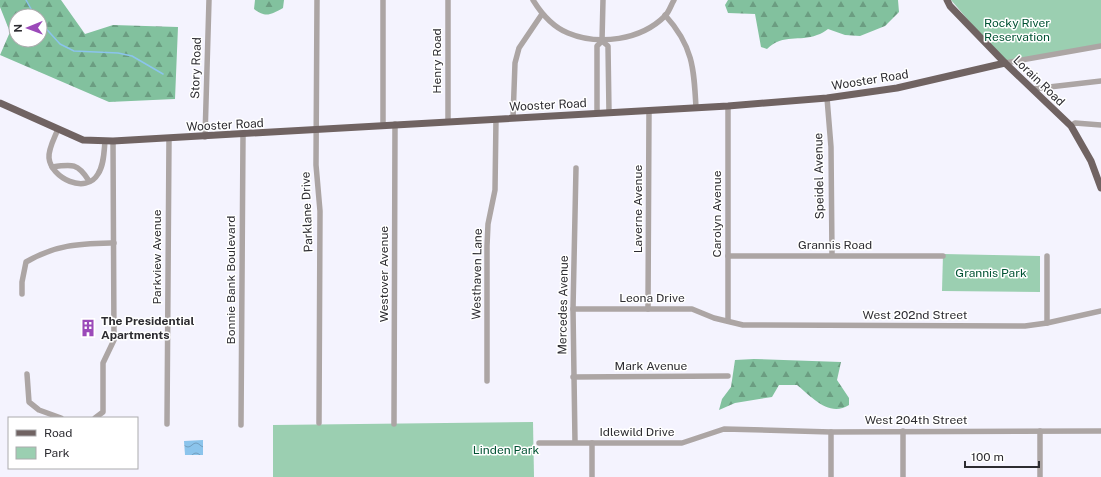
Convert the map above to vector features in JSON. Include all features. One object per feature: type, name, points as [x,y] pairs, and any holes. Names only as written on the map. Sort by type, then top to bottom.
[{"type":"main road","name":"Lorain Road","points":[[947,0],[950,6],[1004,63],[1071,126],[1091,161],[1101,188]]},
{"type":"main road","name":"Wooster Road","points":[[0,103],[83,140],[113,141],[169,139],[316,131],[396,124],[696,108],[827,98],[897,88],[1004,63]]},
{"type":"street","name":"Story Road","points":[[205,136],[209,0]]},
{"type":"street","name":"Parklane Drive","points":[[317,0],[316,131],[317,181],[320,211],[318,423]]},
{"type":"street","points":[[382,125],[383,0]]},
{"type":"street","name":"Henry Road","points":[[448,0],[448,122]]},
{"type":"street","points":[[533,0],[542,14],[567,33],[602,41],[632,35],[647,29],[665,15],[674,0]]},
{"type":"street","points":[[597,113],[597,46],[602,41],[603,0]]},
{"type":"street","points":[[513,118],[515,63],[519,48],[542,14]]},
{"type":"street","points":[[665,15],[678,30],[688,51],[694,73],[696,108]]},
{"type":"street","points":[[602,41],[608,46],[609,112]]},
{"type":"street","name":"Wooster Road","points":[[1004,63],[1101,46]]},
{"type":"street","points":[[1032,89],[1101,80]]},
{"type":"street","name":"Speidel Avenue","points":[[827,98],[831,147],[832,255]]},
{"type":"street","name":"Carolyn Avenue","points":[[728,106],[728,321]]},
{"type":"street","name":"Laverne Avenue","points":[[648,309],[649,110]]},
{"type":"street","name":"Westhaven Lane","points":[[487,381],[487,246],[488,224],[495,190],[496,119]]},
{"type":"street","points":[[1071,126],[1075,123],[1101,125]]},
{"type":"street","name":"Westover Avenue","points":[[394,424],[396,124]]},
{"type":"street","points":[[58,129],[49,152],[49,160],[57,173],[69,181],[85,184],[98,175],[103,157],[105,141]]},
{"type":"street","name":"Bonnie Bank Boulevard","points":[[242,426],[243,135]]},
{"type":"street","name":"Parkview Avenue","points":[[167,424],[169,139]]},
{"type":"street","points":[[96,417],[103,412],[103,363],[114,340],[113,141]]},
{"type":"street","points":[[52,167],[68,165],[76,166],[81,169],[89,181]]},
{"type":"street","name":"Mercedes Avenue","points":[[575,442],[573,309],[576,168]]},
{"type":"street","points":[[22,294],[22,282],[26,262],[35,257],[68,245],[114,243]]},
{"type":"street","name":"Grannis Road","points":[[728,256],[942,256]]},
{"type":"street","points":[[1047,256],[1047,323]]},
{"type":"street","name":"Leona Drive","points":[[573,309],[692,309],[728,321]]},
{"type":"street","name":"West 202nd Street","points":[[728,321],[743,325],[1025,326],[1047,323],[1101,311]]},
{"type":"street","points":[[27,374],[30,402],[39,410],[58,417]]},
{"type":"street","name":"Mark Avenue","points":[[573,376],[728,376]]},
{"type":"street","name":"Idlewild Drive","points":[[539,443],[682,443],[724,429],[732,430]]},
{"type":"street","name":"West 204th Street","points":[[732,430],[831,432],[1101,431]]},
{"type":"street","points":[[903,431],[903,477]]},
{"type":"street","points":[[1040,431],[1040,477]]},
{"type":"street","points":[[831,432],[831,477]]},
{"type":"street","points":[[592,443],[592,477]]},
{"type":"green space","points":[[0,0],[61,0],[85,34],[113,25],[178,27],[175,99],[109,102],[0,55],[8,37],[8,48],[48,48],[48,8],[8,8],[8,27],[0,7]]},
{"type":"green space","points":[[255,0],[284,0],[283,8],[271,14],[262,14],[254,9]]},
{"type":"green space","points":[[728,0],[898,0],[899,12],[885,26],[860,36],[845,35],[828,29],[820,34],[810,37],[779,41],[767,49],[761,47],[755,14],[728,13],[725,5]]},
{"type":"green space","name":"Rocky River Reservation","points":[[951,0],[1101,0],[1101,44],[1005,63]]},
{"type":"green space","name":"Grannis Park","points":[[943,254],[1040,256],[1040,292],[942,291]]},
{"type":"green space","points":[[754,359],[841,362],[837,380],[849,398],[849,405],[834,409],[827,407],[814,400],[797,385],[779,385],[772,397],[735,403],[719,410],[722,399],[731,387],[735,360]]},
{"type":"green space","name":"Linden Park","points":[[533,422],[534,477],[273,477],[273,425]]},
{"type":"water","points":[[203,440],[203,455],[185,455],[184,441]]},
{"type":"waterway","points":[[26,0],[30,8]]},
{"type":"waterway","points":[[48,31],[60,44],[74,51],[118,53],[132,56],[163,74]]},
{"type":"place","name":"The Presidential Apartments","points":[[88,328]]}]
